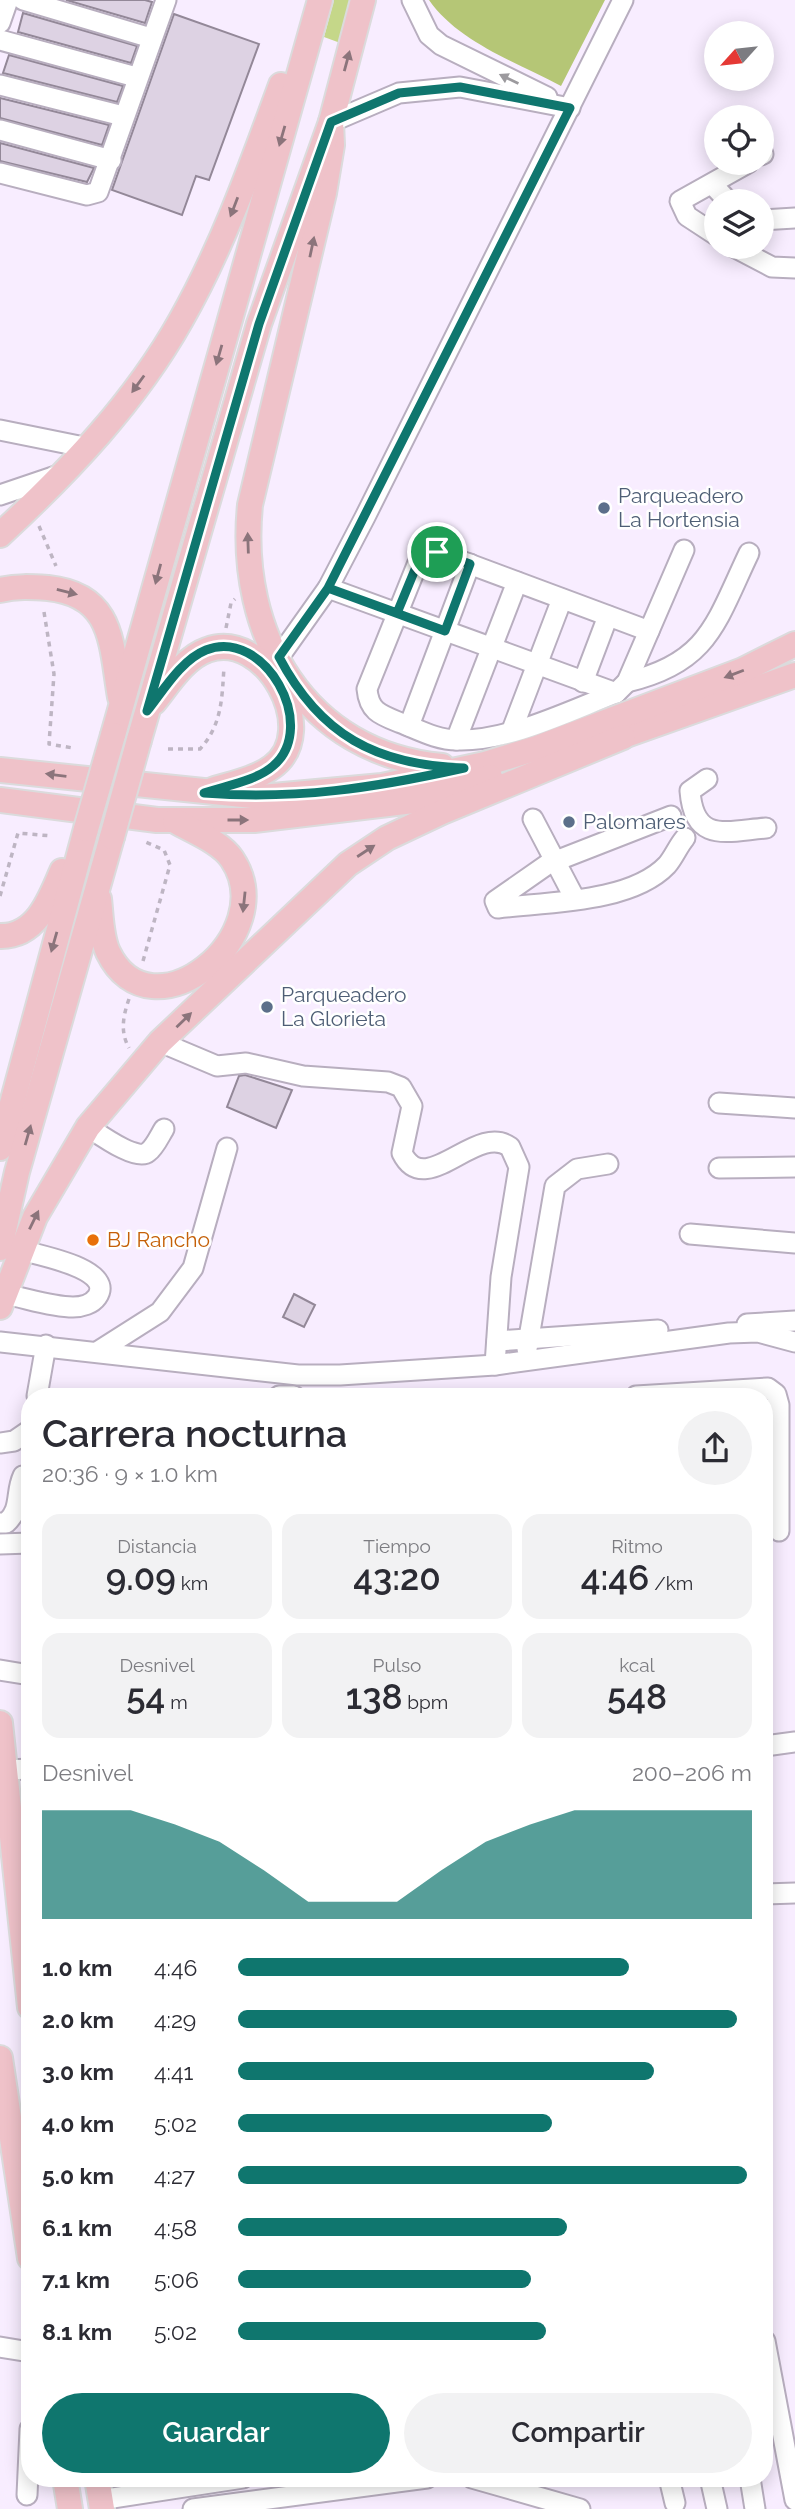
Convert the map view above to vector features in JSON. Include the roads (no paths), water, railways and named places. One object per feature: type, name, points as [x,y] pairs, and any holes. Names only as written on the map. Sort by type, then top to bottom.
[{"type":"main road","points":[[0,534],[31,507],[89,448],[138,384],[181,321],[224,233],[314,0]]},
{"type":"main road","points":[[0,1148],[86,829],[320,0]]},
{"type":"main road","points":[[2,1300],[18,1172],[259,324],[331,122],[362,0]]},
{"type":"main road","points":[[331,122],[332,145],[324,193],[261,453],[249,517],[252,586],[258,611],[279,657],[309,706],[350,738],[410,762],[464,768]]},
{"type":"main road","points":[[0,590],[29,586],[59,589],[81,595],[98,609],[108,628],[122,705]]},
{"type":"main road","points":[[0,770],[262,797],[382,786],[537,748],[743,670],[795,644]]},
{"type":"main road","points":[[147,711],[179,671],[205,650],[237,649],[250,655],[276,678],[286,696],[289,716],[290,732],[284,752],[273,767],[204,793]]},
{"type":"main road","points":[[10,1249],[88,1127],[160,1042],[362,853],[442,812],[623,737],[795,675]]},
{"type":"main road","points":[[1,801],[174,820],[254,820],[413,801],[623,737]]},
{"type":"main road","points":[[98,888],[106,950],[119,971],[140,985],[162,988],[175,985],[213,960],[245,912],[246,892],[241,874],[231,856],[174,820]]},
{"type":"main road","points":[[0,936],[25,930],[43,911],[72,846],[86,829]]},
{"type":"main road","points":[[0,1723],[18,1769],[21,1824]]},
{"type":"main road","points":[[0,2058],[21,2198]]},
{"type":"main road","points":[[66,2487],[70,2509]]},
{"type":"street","points":[[0,23],[8,0]]},
{"type":"street","points":[[23,0],[151,38]]},
{"type":"street","points":[[0,173],[92,194],[102,186],[136,77],[166,0]]},
{"type":"street","points":[[412,0],[429,34],[441,45],[570,108]]},
{"type":"street","points":[[279,657],[328,588],[623,0]]},
{"type":"street","points":[[0,40],[136,77]]},
{"type":"street","points":[[0,85],[123,116]]},
{"type":"street","points":[[331,122],[399,93],[460,87],[570,108]]},
{"type":"street","points":[[0,130],[111,160]]},
{"type":"street","points":[[704,227],[687,216],[680,201],[727,175]]},
{"type":"street","points":[[712,184],[717,189]]},
{"type":"street","points":[[774,219],[795,218]]},
{"type":"street","points":[[757,259],[772,267],[795,268]]},
{"type":"street","points":[[0,430],[89,448]]},
{"type":"street","points":[[0,495],[67,472]]},
{"type":"street","points":[[622,688],[684,550]]},
{"type":"street","points":[[649,631],[437,552],[421,555],[367,688],[368,701],[375,713],[409,726],[456,740],[483,739],[622,688],[670,669],[689,657],[708,637],[749,553]]},
{"type":"street","points":[[409,726],[470,564]]},
{"type":"street","points":[[456,740],[489,647],[517,582]]},
{"type":"street","points":[[328,588],[583,682],[622,688]]},
{"type":"street","points":[[512,730],[562,599]]},
{"type":"street","points":[[583,682],[608,616]]},
{"type":"street","points":[[707,779],[690,791],[693,808],[702,827],[712,832],[766,828]]},
{"type":"street","points":[[671,816],[554,861],[495,901],[495,904],[498,908],[606,895],[656,873],[668,864],[685,838]]},
{"type":"street","points":[[533,819],[575,899]]},
{"type":"street","points":[[160,1042],[217,1066],[246,1063],[303,1076],[394,1083],[406,1091],[412,1106],[401,1153],[410,1166],[416,1169],[427,1169],[484,1144],[499,1142],[510,1147],[519,1167],[500,1277],[495,1365]]},
{"type":"street","points":[[719,1103],[795,1108]]},
{"type":"street","points":[[88,1127],[133,1154],[143,1155],[149,1152],[164,1129]]},
{"type":"street","points":[[97,1352],[160,1312],[188,1277],[193,1268],[228,1148]]},
{"type":"street","points":[[527,1360],[528,1339],[555,1186],[577,1169],[608,1164]]},
{"type":"street","points":[[719,1168],[795,1167]]},
{"type":"street","points":[[690,1234],[795,1243]]},
{"type":"street","points":[[2,1300],[73,1307],[87,1305],[97,1297],[101,1286],[88,1270],[10,1249]]},
{"type":"street","points":[[496,1341],[794,1331]]},
{"type":"street","points":[[0,1342],[46,1345],[298,1376],[410,1372],[495,1365],[729,1334],[794,1331]]},
{"type":"street","points":[[38,1388],[46,1345]]},
{"type":"street","points":[[773,1392],[779,1405],[773,1427]]},
{"type":"street","points":[[0,1443],[14,1441],[21,1436]]},
{"type":"street","points":[[21,1480],[17,1511],[6,1521],[21,1536]]},
{"type":"street","points":[[773,1487],[779,1531]]},
{"type":"street","points":[[0,1544],[21,1543]]},
{"type":"street","points":[[0,1670],[21,1674]]},
{"type":"street","points":[[773,1745],[795,1742]]},
{"type":"street","points":[[773,1894],[795,1893]]},
{"type":"street","points":[[0,2347],[21,2350]]},
{"type":"street","points":[[773,2383],[795,2500]]},
{"type":"street","points":[[27,2487],[27,2495]]},
{"type":"street","points":[[100,2496],[149,2487]]},
{"type":"street","points":[[193,2509],[359,2487]]},
{"type":"street","points":[[503,2487],[580,2509]]},
{"type":"street","points":[[671,2487],[675,2503]]},
{"type":"street","points":[[712,2487],[717,2509]]},
{"type":"street","points":[[751,2487],[755,2509]]},
{"type":"street","points":[[260,2500],[294,2509]]},
{"type":"place","name":"Parqueadero La Hortensia","points":[[604,508]]},
{"type":"place","name":"Palomares","points":[[569,822]]},
{"type":"place","name":"Parqueadero La Glorieta","points":[[267,1007]]},
{"type":"place","name":"BJ Rancho","points":[[93,1240]]}]
